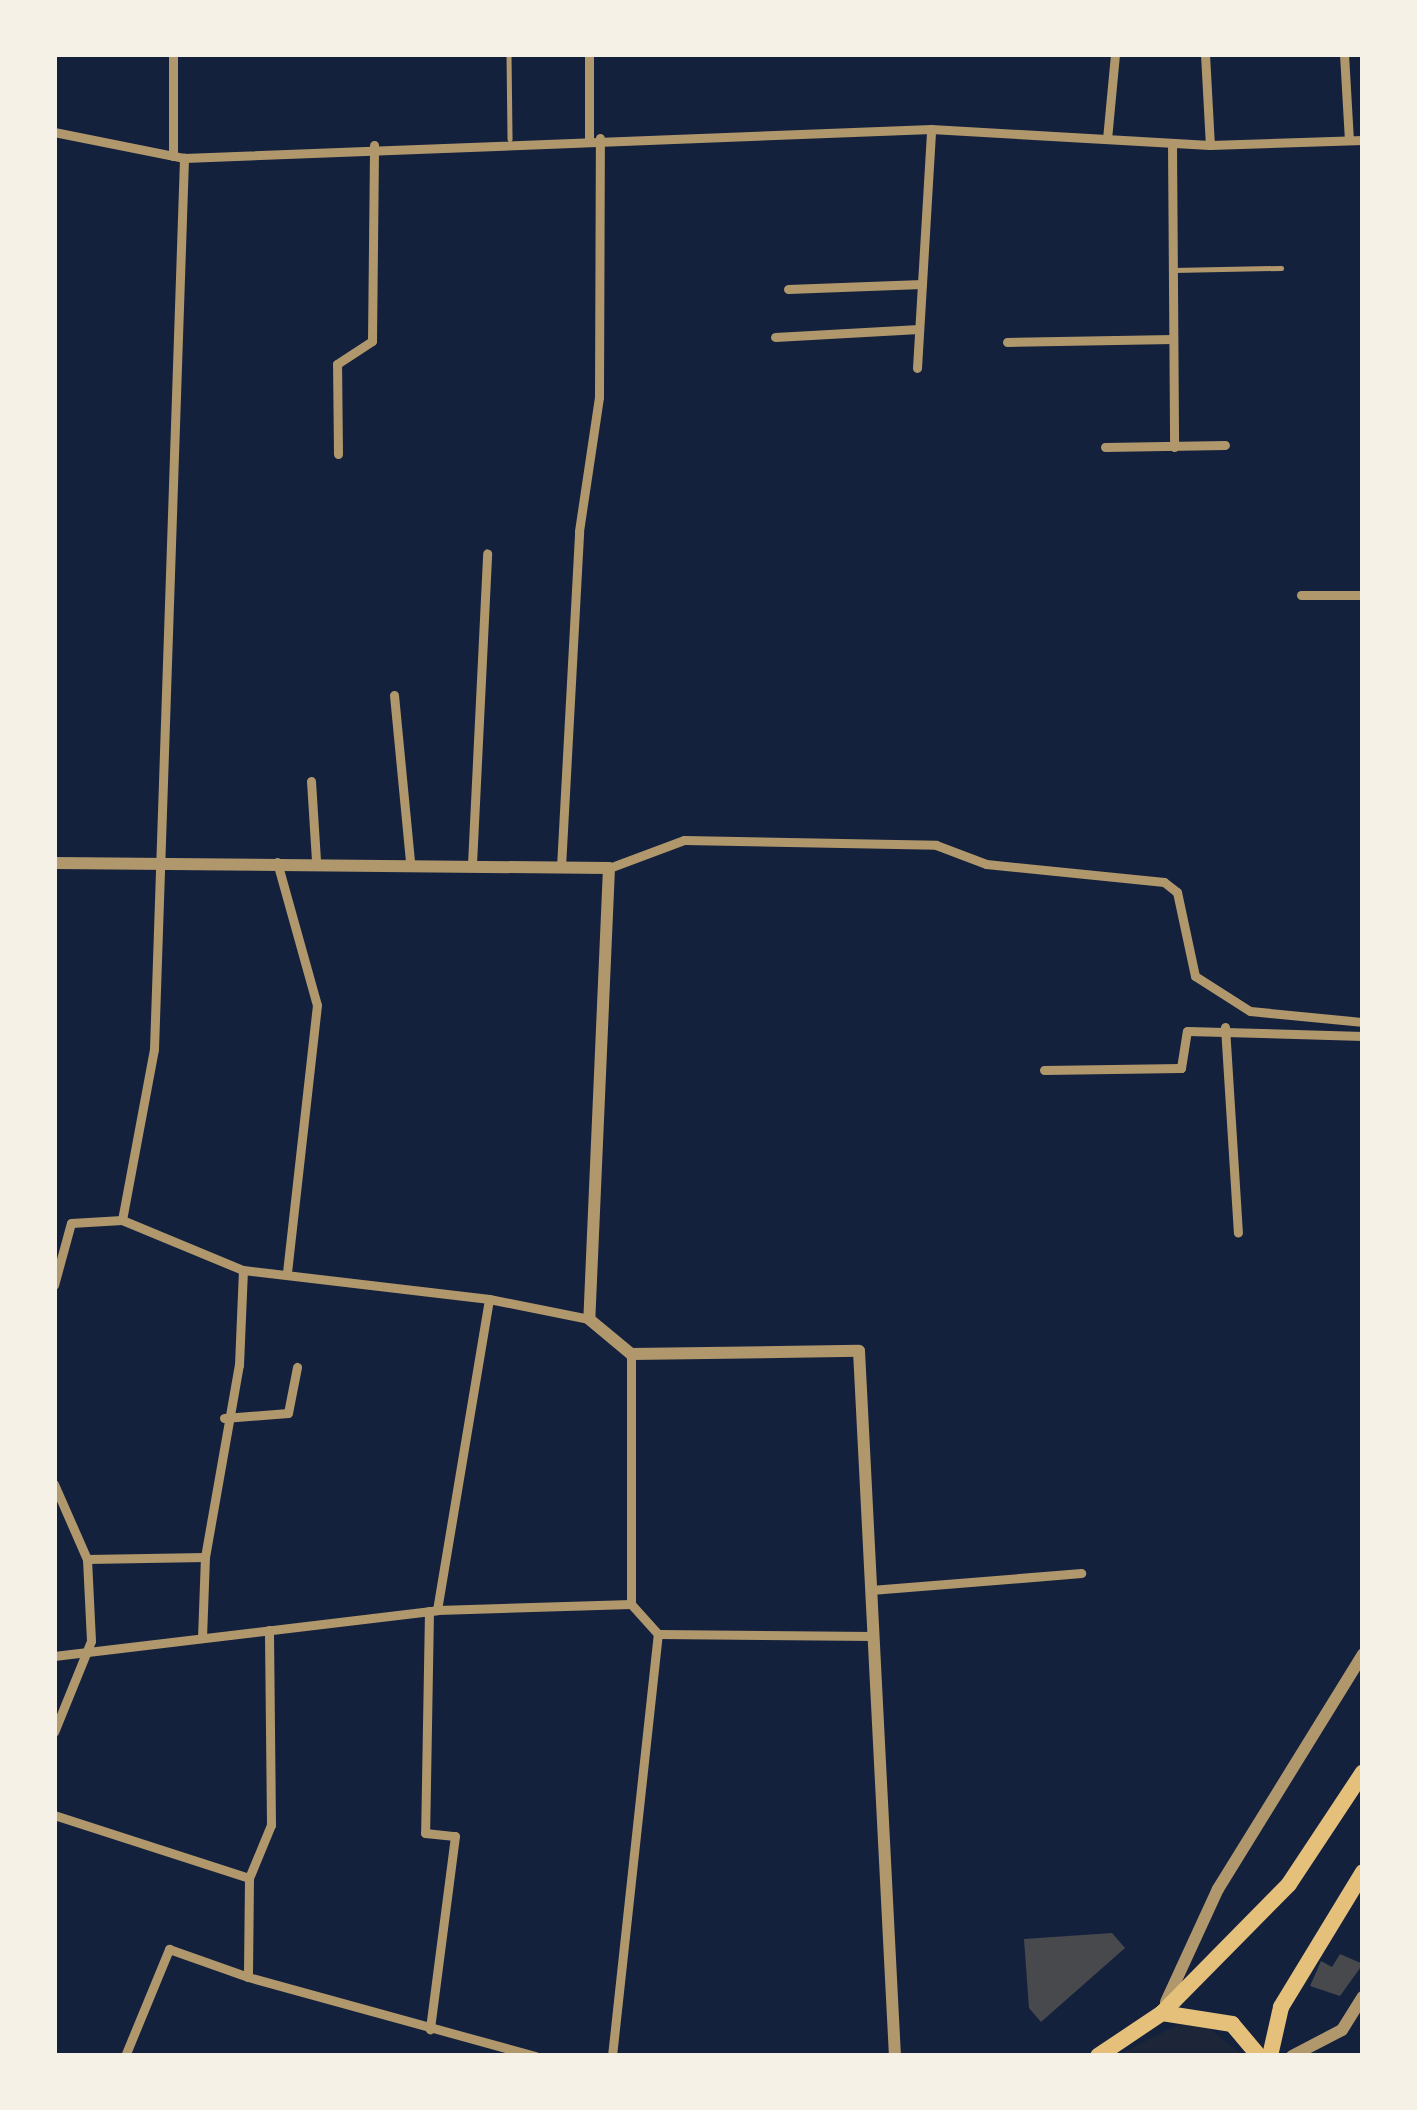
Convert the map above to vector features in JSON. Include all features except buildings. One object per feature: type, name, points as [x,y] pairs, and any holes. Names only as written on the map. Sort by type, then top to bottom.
[{"type":"highway","points":[[1098,2056],[1162,2013],[1289,1884],[1363,1772]]},
{"type":"highway","points":[[1270,2056],[1281,2007],[1363,1872]]},
{"type":"highway","points":[[1162,2013],[1232,2024],[1258,2056]]},
{"type":"street","points":[[122,1220],[154,1049],[178,157],[173,54]]},
{"type":"street","points":[[561,867],[578,531],[599,397],[590,54]]},
{"type":"street","points":[[1107,139],[1115,54]]},
{"type":"street","points":[[1205,54],[1210,145]]},
{"type":"street","points":[[1344,54],[1349,140]]},
{"type":"street","points":[[54,131],[178,157],[510,139],[931,129],[1210,145],[1363,140]]},
{"type":"street","points":[[917,368],[931,129]]},
{"type":"street","points":[[1172,142],[1174,447]]},
{"type":"street","points":[[338,454],[337,364],[373,337],[374,145]]},
{"type":"street","points":[[788,289],[922,284]]},
{"type":"street","points":[[775,337],[919,329]]},
{"type":"street","points":[[1006,342],[1172,339]]},
{"type":"street","points":[[1105,447],[1225,446]]},
{"type":"street","points":[[472,864],[487,553]]},
{"type":"street","points":[[1301,595],[1363,595]]},
{"type":"street","points":[[394,694],[410,862]]},
{"type":"street","points":[[311,782],[316,861]]},
{"type":"street","points":[[54,862],[410,862],[609,868],[684,840],[913,844],[1164,882],[1177,892],[1195,976],[1250,1010],[1363,1022]]},
{"type":"street","points":[[277,862],[317,1005],[287,1271]]},
{"type":"street","points":[[589,1319],[609,868]]},
{"type":"street","points":[[1044,1070],[1181,1068],[1187,1030],[1225,1027],[1363,1036]]},
{"type":"street","points":[[1225,1027],[1238,1233]]},
{"type":"street","points":[[54,1222],[122,1220],[243,1270],[287,1271],[489,1299],[589,1319],[632,1354],[859,1351],[895,2056]]},
{"type":"street","points":[[54,1285],[71,1223]]},
{"type":"street","points":[[202,1638],[205,1557],[243,1270]]},
{"type":"street","points":[[430,2029],[454,1836],[425,1833],[433,1610],[489,1299]]},
{"type":"street","points":[[632,1354],[631,1604],[658,1634],[874,1636]]},
{"type":"street","points":[[224,1418],[288,1413],[297,1367]]},
{"type":"street","points":[[54,1484],[87,1559],[86,1655],[54,1732]]},
{"type":"street","points":[[87,1559],[205,1557]]},
{"type":"street","points":[[871,1590],[1081,1573]]},
{"type":"street","points":[[54,1656],[433,1610],[631,1604]]},
{"type":"street","points":[[248,1977],[250,1878],[271,1825],[269,1630]]},
{"type":"street","points":[[612,2056],[658,1634]]},
{"type":"street","points":[[1162,2013],[1218,1888],[1363,1654]]},
{"type":"street","points":[[54,1815],[250,1878]]},
{"type":"street","points":[[125,2056],[169,1949],[248,1977],[535,2056]]},
{"type":"street","points":[[1292,2056],[1342,2030],[1363,1997]]},
{"type":"street","points":[[462,2056],[466,2039]]},
{"type":"lane","points":[[509,54],[510,139]]},
{"type":"lane","points":[[1172,271],[1281,268]]},
{"type":"shaded area","points":[[1179,2024],[1210,2029],[1243,2056],[1116,2056]]}]
